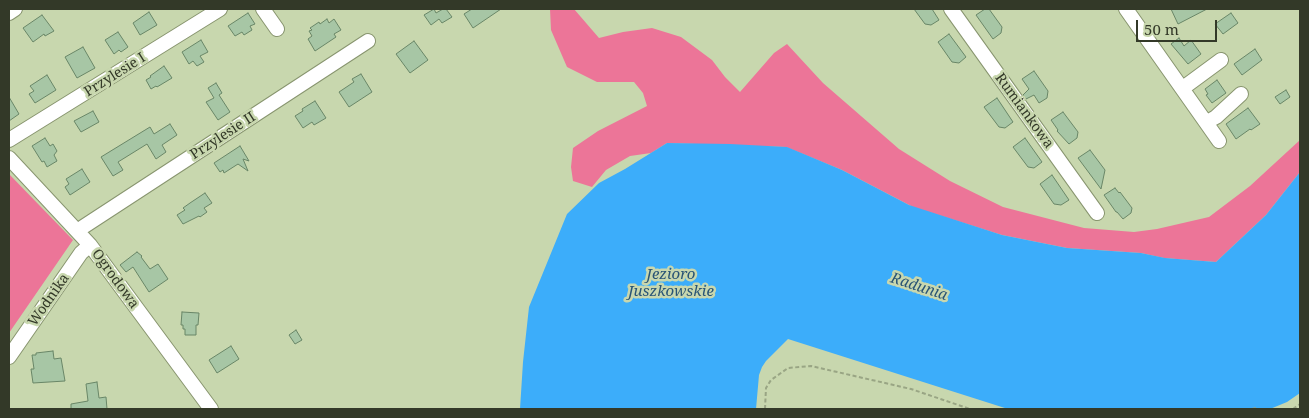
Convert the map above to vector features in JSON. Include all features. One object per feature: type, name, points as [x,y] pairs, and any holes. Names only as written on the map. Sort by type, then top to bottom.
[{"type":"street","points":[[9,13],[15,9]]},
{"type":"street","name":"Przylesie I","points":[[9,140],[220,9]]},
{"type":"street","points":[[263,9],[277,29]]},
{"type":"street","name":"Rumiankowa","points":[[951,9],[1097,213]]},
{"type":"street","points":[[1126,9],[1219,141]]},
{"type":"street","name":"Przylesie II","points":[[78,232],[84,226],[368,42]]},
{"type":"street","points":[[1183,88],[1221,60]]},
{"type":"street","points":[[1207,122],[1216,117],[1242,94]]},
{"type":"street","name":"Ogrodowa","points":[[9,158],[90,245],[211,409]]},
{"type":"street","name":"Wodnika","points":[[9,357],[81,253],[90,245]]},
{"type":"path","points":[[765,409],[766,388],[771,380],[788,368],[811,366],[911,389],[970,409]]},
{"type":"path","points":[[1293,409],[1300,404]]},
{"type":"path","points":[[1252,409],[1257,409]]},
{"type":"shaded area","points":[[550,9],[574,9],[599,38],[652,28],[681,37],[712,60],[740,92],[774,53],[787,44],[823,83],[899,149],[950,181],[1003,207],[1084,228],[1134,232],[1157,229],[1209,217],[1250,186],[1300,140],[1300,172],[1266,215],[1216,262],[1164,258],[1141,253],[1067,248],[1002,235],[913,207],[842,170],[786,147],[667,143],[651,153],[630,156],[606,170],[592,187],[573,181],[571,167],[573,148],[598,131],[647,106],[643,93],[634,82],[597,82],[567,67],[551,30]]},
{"type":"shaded area","points":[[9,174],[73,240],[9,333]]},
{"type":"water","name":"Jezioro Juszkowskie","points":[[667,143],[787,147],[842,170],[909,205],[1002,235],[1067,248],[1141,253],[1165,258],[1216,262],[1266,215],[1300,172],[1300,393],[1287,402],[1270,409],[1008,409],[788,339],[762,367],[759,375],[756,409],[520,409],[529,307],[567,214],[599,183]]},
{"type":"building","points":[[434,9],[436,13],[446,9],[452,17],[442,23],[439,19],[431,25],[424,15]]},
{"type":"building","points":[[472,9],[501,9],[473,28],[464,14]]},
{"type":"building","points":[[914,9],[932,9],[939,20],[931,25],[925,24]]},
{"type":"building","points":[[985,9],[989,9],[1002,27],[1001,33],[993,39],[976,15]]},
{"type":"building","points":[[1171,9],[1207,9],[1178,24]]},
{"type":"building","points":[[149,12],[157,25],[140,35],[133,23]]},
{"type":"building","points":[[248,13],[255,24],[250,26],[252,30],[244,35],[242,32],[235,36],[228,26]]},
{"type":"building","points":[[1231,13],[1238,23],[1223,34],[1215,24]]},
{"type":"building","points":[[42,15],[54,31],[45,36],[44,34],[33,42],[23,28]]},
{"type":"building","points":[[327,19],[329,23],[334,19],[341,30],[334,34],[336,37],[315,51],[308,39],[312,36],[309,31],[312,30],[310,28]]},
{"type":"building","points":[[118,32],[128,47],[114,54],[105,40]]},
{"type":"building","points":[[949,34],[966,57],[959,63],[952,62],[938,42]]},
{"type":"building","points":[[1179,38],[1184,46],[1191,40],[1201,54],[1188,64],[1171,44]]},
{"type":"building","points":[[201,40],[208,52],[200,56],[204,62],[197,66],[193,61],[189,64],[182,52]]},
{"type":"building","points":[[414,41],[428,60],[410,73],[396,54]]},
{"type":"building","points":[[83,47],[95,68],[77,78],[65,57]]},
{"type":"building","points":[[1255,49],[1262,60],[1242,75],[1234,64]]},
{"type":"building","points":[[164,66],[172,78],[151,89],[146,80]]},
{"type":"building","points":[[1034,71],[1048,91],[1047,98],[1039,103],[1034,95],[1026,99],[1023,95],[1029,89],[1022,79]]},
{"type":"building","points":[[361,74],[372,92],[349,107],[339,92],[354,82],[352,79]]},
{"type":"building","points":[[47,75],[56,90],[35,103],[29,94],[34,91],[30,86]]},
{"type":"building","points":[[1217,80],[1226,93],[1212,103],[1206,95],[1208,94],[1205,89]]},
{"type":"building","points":[[216,83],[222,93],[219,95],[230,112],[218,120],[206,102],[214,98],[208,88]]},
{"type":"building","points":[[1286,90],[1290,97],[1280,104],[1275,97]]},
{"type":"building","points":[[9,97],[19,114],[9,121]]},
{"type":"building","points":[[997,98],[1013,122],[1005,128],[999,127],[984,107]]},
{"type":"building","points":[[315,101],[326,118],[314,125],[312,122],[303,128],[295,116]]},
{"type":"building","points":[[1248,108],[1260,124],[1236,139],[1226,124]]},
{"type":"building","points":[[93,111],[99,122],[81,132],[74,121]]},
{"type":"building","points":[[1063,112],[1078,132],[1077,138],[1069,144],[1057,131],[1051,120]]},
{"type":"building","points":[[170,124],[177,135],[162,145],[166,152],[156,159],[147,144],[118,162],[123,170],[113,176],[101,157],[150,127],[154,134]]},
{"type":"building","points":[[45,138],[50,146],[53,144],[57,151],[54,155],[57,161],[47,167],[32,146]]},
{"type":"building","points":[[1025,138],[1042,162],[1034,168],[1028,167],[1013,147]]},
{"type":"building","points":[[240,146],[249,161],[243,159],[248,171],[238,164],[224,173],[223,170],[220,172],[214,163]]},
{"type":"building","points":[[1090,150],[1105,170],[1101,189],[1078,158]]},
{"type":"building","points":[[82,169],[90,182],[70,195],[65,187],[69,184],[66,179]]},
{"type":"building","points":[[1052,175],[1069,200],[1061,205],[1054,204],[1040,184]]},
{"type":"building","points":[[1115,188],[1132,208],[1131,213],[1123,219],[1104,195]]},
{"type":"building","points":[[205,193],[212,203],[204,208],[207,212],[183,224],[177,215],[185,210],[183,208]]},
{"type":"building","points":[[137,252],[142,256],[150,269],[158,264],[168,279],[149,292],[133,267],[126,272],[120,265]]},
{"type":"building","points":[[182,312],[199,313],[196,335],[185,335],[185,329],[181,325]]},
{"type":"building","points":[[296,330],[302,340],[295,344],[289,335]]},
{"type":"building","points":[[231,346],[239,359],[217,373],[209,360]]},
{"type":"building","points":[[53,351],[54,359],[61,358],[65,381],[33,383],[32,355]]},
{"type":"building","points":[[97,382],[99,398],[106,397],[107,409],[71,409],[71,404],[88,401],[86,384]]},
{"type":"water label","name":"Radunia","points":[[919,287]]}]
